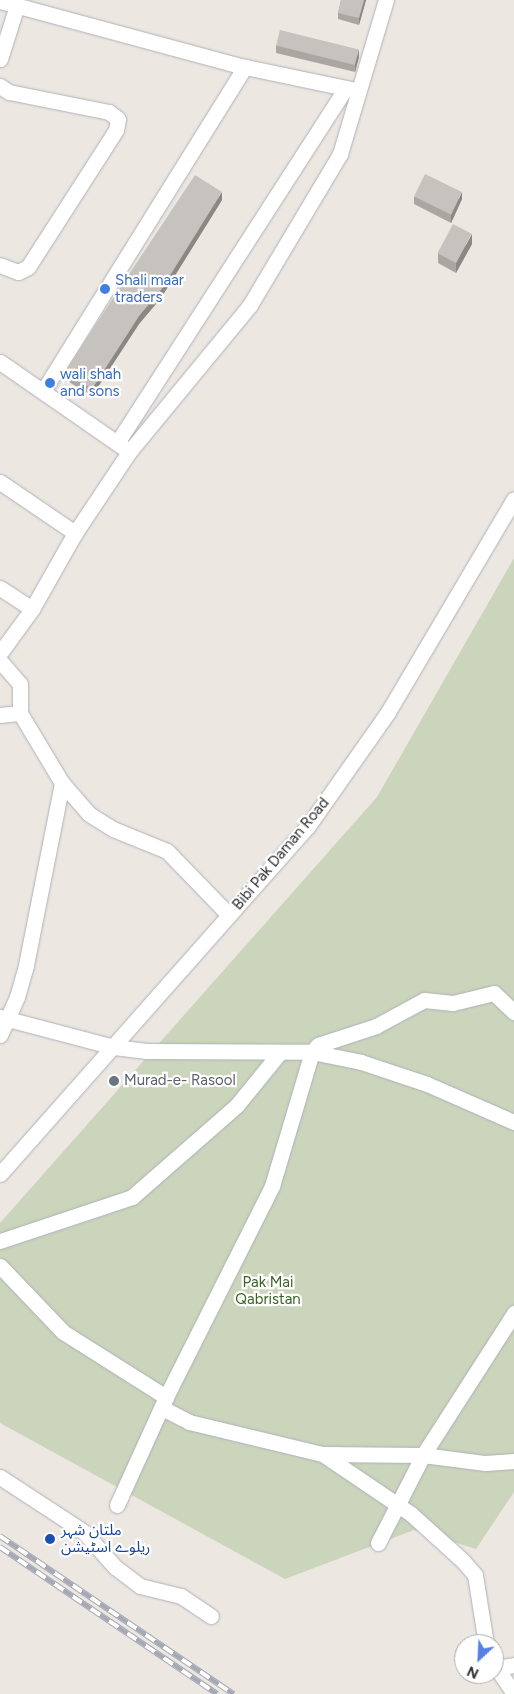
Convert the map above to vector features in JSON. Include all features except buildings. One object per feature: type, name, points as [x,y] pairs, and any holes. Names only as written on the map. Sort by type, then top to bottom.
[{"type":"street","points":[[123,447],[250,305],[340,154],[353,90],[386,0]]},
{"type":"street","points":[[0,1],[245,67],[353,90]]},
{"type":"street","points":[[0,60],[17,5]]},
{"type":"street","points":[[43,391],[245,67]]},
{"type":"street","points":[[0,86],[8,92],[109,112],[118,119],[116,130],[28,267],[18,272],[0,265]]},
{"type":"street","points":[[0,653],[32,609],[123,447],[353,90]]},
{"type":"street","points":[[0,362],[123,447]]},
{"type":"street","points":[[0,482],[75,533]]},
{"type":"street","name":"Bibi Pak Daman Road","points":[[0,1174],[308,826],[346,776],[388,712],[514,499]]},
{"type":"street","points":[[0,588],[32,609]]},
{"type":"street","points":[[0,661],[20,684],[20,713],[62,783],[89,814],[113,830],[167,851],[229,915]]},
{"type":"street","points":[[0,715],[20,713]]},
{"type":"street","points":[[0,1035],[4,1019],[26,965],[62,783]]},
{"type":"street","points":[[117,1505],[164,1402],[272,1186],[312,1052],[318,1045],[376,1026],[424,1000],[453,1003],[494,993],[514,1012]]},
{"type":"street","points":[[4,1019],[114,1047],[155,1052],[312,1052],[361,1062],[427,1084],[514,1122]]},
{"type":"street","points":[[0,1242],[132,1197],[238,1106],[280,1052]]},
{"type":"street","points":[[0,1266],[63,1332],[164,1402],[189,1422],[322,1454],[423,1455],[485,1463],[514,1461]]},
{"type":"street","points":[[378,1543],[423,1455],[514,1313]]},
{"type":"street","points":[[322,1454],[397,1503],[463,1560],[475,1575],[484,1634]]},
{"type":"street","points":[[0,1477],[84,1532],[115,1567],[140,1586],[181,1596],[211,1616]]},
{"type":"street","points":[[504,1679],[514,1694]]},
{"type":"green space","name":"Pak Mai Qabristan","points":[[514,558],[514,1492],[476,1549],[414,1530],[285,1579],[0,1423],[0,1223],[377,797]]},
{"type":"railway","points":[[0,1536],[233,1694]]},
{"type":"railway","points":[[0,1547],[217,1694]]},
{"type":"place","name":"Shali maar traders","points":[[105,289]]},
{"type":"place","name":"wali shah and sons","points":[[50,383]]},
{"type":"place","name":"Murad-e- Rasool","points":[[114,1081]]},
{"type":"place","name":"ملتان شہر ریلوے اسٹیشن","points":[[50,1539]]}]
